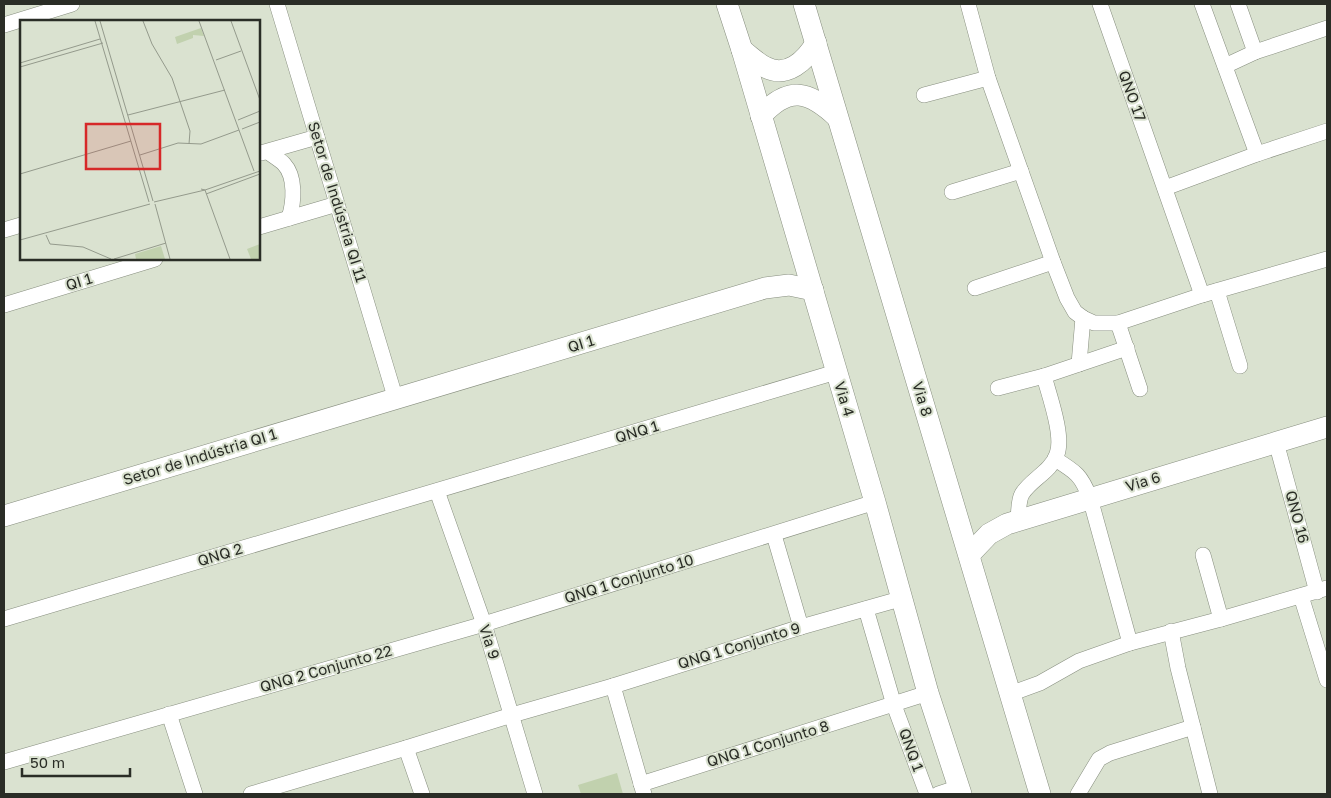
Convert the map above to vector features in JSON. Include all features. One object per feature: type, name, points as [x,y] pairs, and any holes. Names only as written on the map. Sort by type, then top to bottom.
[{"type":"main road","name":"Via 4","points":[[727,4],[875,502],[900,599],[960,790]]},
{"type":"main road","name":"Via 8","points":[[804,4],[1040,794]]},
{"type":"main road","points":[[742,50],[766,68],[788,70],[801,64],[816,43]]},
{"type":"main road","points":[[761,116],[772,103],[786,96],[797,94],[814,98],[837,116]]},
{"type":"main road","name":"QI 1","points":[[765,288],[786,274],[802,256]]},
{"type":"main road","name":"QI 1","points":[[396,400],[765,288],[789,285],[813,290]]},
{"type":"main road","name":"Setor de Indústria QI 1","points":[[4,516],[396,400]]},
{"type":"main road","name":"Via 6","points":[[969,555],[989,534],[1012,522],[1327,427]]},
{"type":"main road","points":[[957,517],[972,523],[1012,522]]},
{"type":"street","points":[[20,20],[72,4]]},
{"type":"street","name":"Setor de Indústria QI 11","points":[[277,4],[396,400]]},
{"type":"street","points":[[968,4],[988,78],[1053,262],[1067,298],[1075,312],[1083,318],[1094,323],[1118,323],[1202,295],[1326,264]]},
{"type":"street","name":"QNO 17","points":[[1100,4],[1202,295]]},
{"type":"street","points":[[1202,4],[1258,154]]},
{"type":"street","points":[[1238,4],[1255,52]]},
{"type":"street","points":[[4,25],[20,20]]},
{"type":"street","points":[[1225,66],[1255,52],[1327,28]]},
{"type":"street","points":[[924,96],[988,78]]},
{"type":"street","points":[[1165,188],[1327,131]]},
{"type":"street","points":[[263,153],[317,137]]},
{"type":"street","points":[[263,153],[285,166],[290,175],[293,206],[289,218]]},
{"type":"street","points":[[952,192],[1021,171]]},
{"type":"street","points":[[260,227],[337,204]]},
{"type":"street","points":[[4,230],[20,225]]},
{"type":"street","name":"QI 1","points":[[4,305],[152,260]]},
{"type":"street","points":[[975,288],[1053,262]]},
{"type":"street","points":[[1217,291],[1240,366]]},
{"type":"street","points":[[1079,364],[1083,318]]},
{"type":"street","points":[[1118,323],[1140,389]]},
{"type":"street","points":[[998,388],[1044,376],[1127,348]]},
{"type":"street","name":"QNQ 1","points":[[437,491],[836,372]]},
{"type":"street","points":[[1012,522],[1022,494],[1053,464],[1058,453],[1060,438],[1044,376]]},
{"type":"street","name":"QNO 16","points":[[1010,694],[1040,683],[1080,661],[1130,643],[1322,590],[1276,442]]},
{"type":"street","points":[[1055,459],[1073,471],[1084,482],[1130,643]]},
{"type":"street","name":"QNQ 2","points":[[4,619],[437,491]]},
{"type":"street","name":"Via 9","points":[[437,491],[484,624],[535,794]]},
{"type":"street","points":[[801,627],[774,535],[875,502]]},
{"type":"street","name":"QNQ 1 Conjunto 10","points":[[484,624],[774,535]]},
{"type":"street","points":[[1203,555],[1222,619]]},
{"type":"street","points":[[1301,596],[1327,680]]},
{"type":"street","points":[[866,609],[900,599]]},
{"type":"street","name":"QNQ 1","points":[[866,609],[894,705],[927,794]]},
{"type":"street","name":"QNQ 1 Conjunto 9","points":[[613,686],[801,627],[866,609]]},
{"type":"street","name":"QNQ 2 Conjunto 22","points":[[4,762],[484,624]]},
{"type":"street","points":[[1171,631],[1178,668],[1210,794]]},
{"type":"street","points":[[251,794],[613,686],[643,789]]},
{"type":"street","points":[[894,705],[928,693]]},
{"type":"street","name":"QNQ 1 Conjunto 8","points":[[643,789],[894,705]]},
{"type":"street","points":[[169,714],[195,794]]},
{"type":"street","points":[[1078,794],[1098,759],[1110,753],[1193,727]]},
{"type":"street","points":[[406,748],[422,794]]},
{"type":"street","points":[[938,794],[960,790]]},
{"type":"green space","points":[[617,773],[623,794],[581,794],[578,785]]}]
